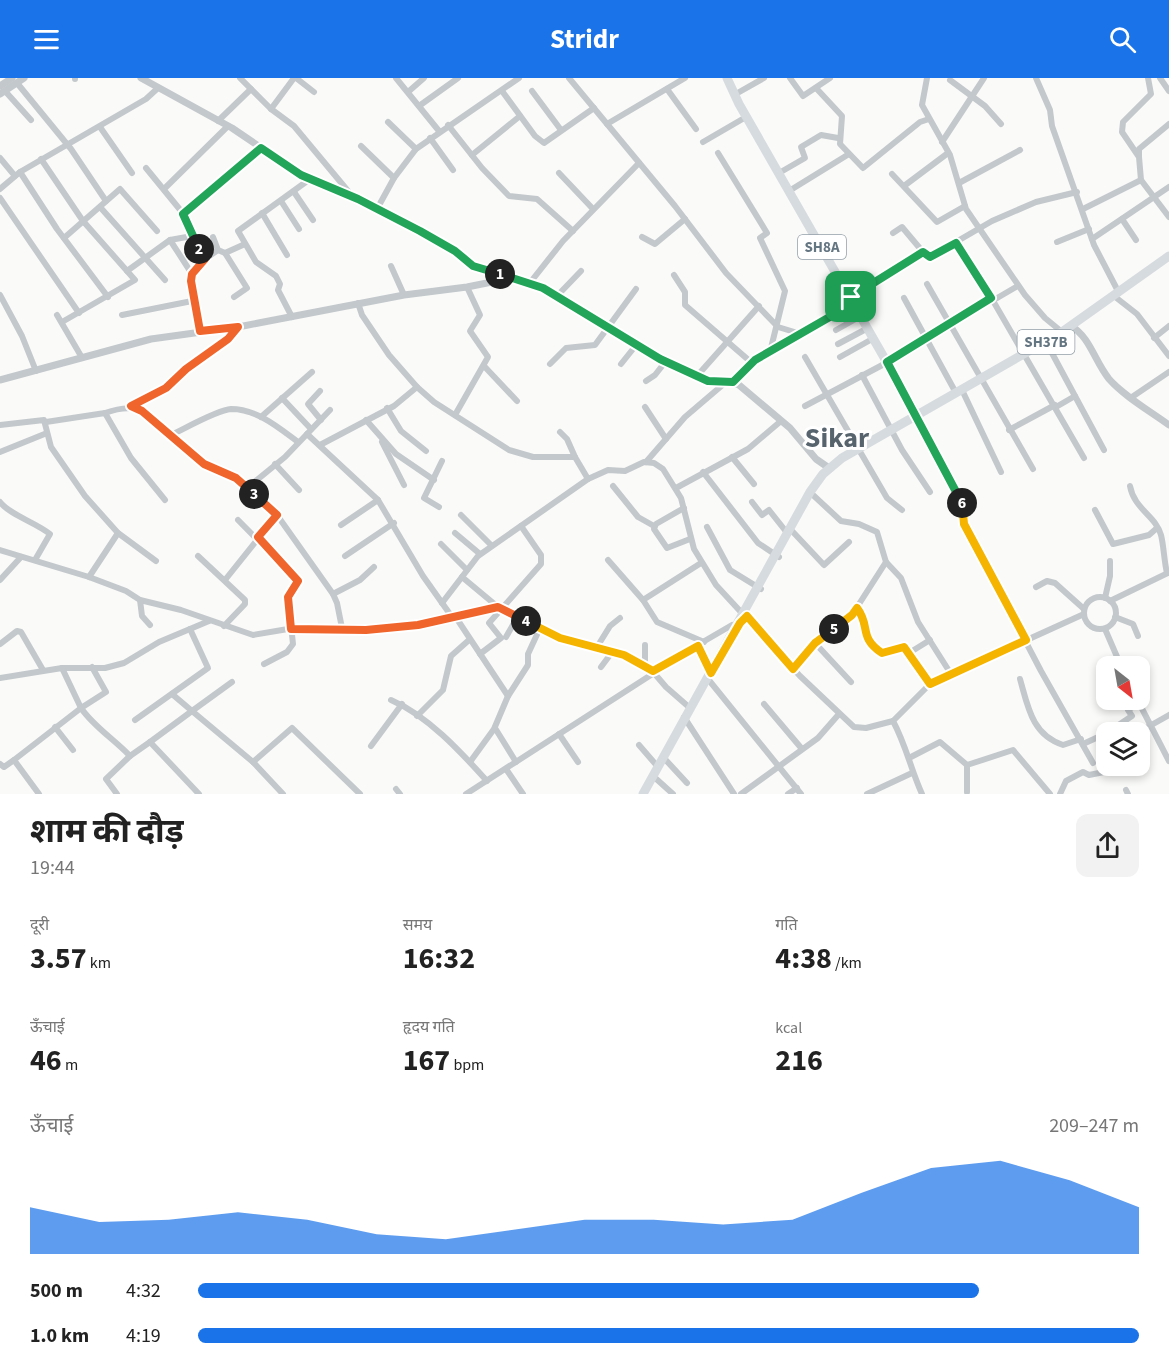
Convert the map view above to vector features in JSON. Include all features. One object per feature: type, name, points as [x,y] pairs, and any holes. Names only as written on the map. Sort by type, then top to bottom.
[{"type":"main road","name":"SH8A","points":[[727,78],[746,117],[917,415]]},
{"type":"main road","name":"SH37B","points":[[917,415],[1046,342],[1169,256]]},
{"type":"main road","points":[[790,534],[818,481],[829,468],[917,415]]},
{"type":"main road","points":[[643,794],[684,717],[710,676],[740,619],[813,495],[818,481]]},
{"type":"street","points":[[24,78],[15,80],[2,90],[31,120]]},
{"type":"street","points":[[141,78],[228,126],[310,179],[377,209],[455,251],[473,266],[530,284],[557,296],[666,361],[708,381],[729,382],[781,421],[829,468]]},
{"type":"street","points":[[240,78],[271,110],[294,126],[354,197]]},
{"type":"street","points":[[271,110],[296,78],[314,92]]},
{"type":"street","points":[[396,78],[439,131]]},
{"type":"street","points":[[408,92],[424,78]]},
{"type":"street","points":[[419,106],[449,81],[458,78]]},
{"type":"street","points":[[569,78],[726,273],[778,327],[801,334]]},
{"type":"street","points":[[607,124],[685,78]]},
{"type":"street","points":[[734,95],[764,78]]},
{"type":"street","points":[[790,78],[803,96],[830,78]]},
{"type":"street","points":[[927,78],[922,105],[948,153],[965,206],[978,229],[1025,295],[1045,318],[1086,340],[1099,366],[1112,382],[1169,425]]},
{"type":"street","points":[[942,142],[984,78]]},
{"type":"street","points":[[1036,78],[1100,260],[1116,294],[1137,315],[1169,356]]},
{"type":"street","points":[[1139,157],[1123,137],[1122,127],[1128,117],[1151,94],[1148,78]]},
{"type":"street","points":[[1160,78],[1169,91]]},
{"type":"street","points":[[15,80],[66,144],[106,201]]},
{"type":"street","points":[[377,209],[394,178],[416,149],[448,124],[502,91],[514,80]]},
{"type":"street","points":[[950,80],[1001,124]]},
{"type":"street","points":[[0,189],[17,174],[146,99],[158,88]]},
{"type":"street","points":[[816,88],[842,116],[843,124],[838,138],[843,149],[863,168],[920,122],[929,119]]},
{"type":"street","points":[[218,121],[251,89]]},
{"type":"street","points":[[667,89],[696,129]]},
{"type":"street","points":[[502,91],[544,143],[594,108]]},
{"type":"street","points":[[532,91],[561,130]]},
{"type":"street","points":[[472,155],[520,116]]},
{"type":"street","points":[[703,142],[746,117]]},
{"type":"street","points":[[388,122],[416,149]]},
{"type":"street","points":[[448,124],[509,196],[537,199],[573,231]]},
{"type":"street","points":[[1168,215],[1140,180],[1139,149],[1169,124]]},
{"type":"street","points":[[164,189],[228,126]]},
{"type":"street","points":[[100,127],[132,173]]},
{"type":"street","points":[[779,173],[805,158],[801,147],[821,135],[838,138]]},
{"type":"street","points":[[430,138],[453,170]]},
{"type":"street","points":[[361,146],[394,178]]},
{"type":"street","points":[[183,214],[261,148]]},
{"type":"street","points":[[959,183],[1020,150]]},
{"type":"street","points":[[718,153],[767,233],[760,238],[785,291],[770,352]]},
{"type":"street","points":[[904,186],[948,153]]},
{"type":"street","points":[[789,191],[849,154]]},
{"type":"street","points":[[0,158],[17,174],[108,297]]},
{"type":"street","points":[[41,159],[84,222],[135,280],[63,322]]},
{"type":"street","points":[[530,284],[573,231],[639,163]]},
{"type":"street","points":[[146,168],[183,214],[205,259]]},
{"type":"street","points":[[559,173],[593,209]]},
{"type":"street","points":[[892,174],[937,222],[965,206]]},
{"type":"street","points":[[292,317],[278,290],[280,284],[276,276],[271,270],[261,267],[245,244],[239,229],[310,179]]},
{"type":"street","points":[[1083,208],[1140,180]]},
{"type":"street","points":[[1092,238],[1169,187]]},
{"type":"street","points":[[64,237],[122,189],[157,231]]},
{"type":"street","points":[[294,192],[313,220]]},
{"type":"street","points":[[893,233],[902,227],[930,257],[978,229],[1036,202],[1077,192]]},
{"type":"street","points":[[0,198],[79,313]]},
{"type":"street","points":[[280,201],[299,229]]},
{"type":"street","points":[[100,207],[165,280]]},
{"type":"street","points":[[262,213],[287,255]]},
{"type":"street","points":[[642,237],[655,244],[684,219]]},
{"type":"street","points":[[1122,219],[1136,240]]},
{"type":"street","points":[[1057,242],[1089,229]]},
{"type":"street","points":[[127,271],[144,256],[170,240],[192,236]]},
{"type":"street","points":[[213,237],[247,288],[234,297]]},
{"type":"street","points":[[170,240],[192,274],[192,301],[200,331]]},
{"type":"street","points":[[956,243],[1084,458]]},
{"type":"street","points":[[192,274],[205,259],[245,244]]},
{"type":"street","points":[[442,603],[480,554],[492,545],[588,479],[608,470],[625,471],[646,462],[692,410],[752,363],[801,334],[923,252]]},
{"type":"street","points":[[391,266],[404,295]]},
{"type":"street","points":[[557,296],[582,271]]},
{"type":"street","points":[[674,275],[685,292],[685,305],[752,363]]},
{"type":"street","points":[[0,380],[81,356],[200,331],[238,327],[358,303],[512,278]]},
{"type":"street","points":[[927,284],[1033,469]]},
{"type":"street","points":[[455,415],[488,357],[470,331],[480,315],[467,287]]},
{"type":"street","points":[[805,406],[887,362],[1016,287]]},
{"type":"street","points":[[550,364],[566,348],[595,345],[636,289]]},
{"type":"street","points":[[0,295],[22,336],[36,370]]},
{"type":"street","points":[[904,298],[959,391],[1001,472]]},
{"type":"street","points":[[122,315],[192,301]]},
{"type":"street","points":[[358,303],[362,315],[388,355],[417,387],[455,415],[509,450],[533,457],[575,457]]},
{"type":"street","points":[[698,376],[759,306]]},
{"type":"street","points":[[57,315],[81,356]]},
{"type":"street","points":[[836,330],[861,316]]},
{"type":"street","points":[[1154,338],[1169,326]]},
{"type":"street","points":[[0,425],[44,420],[46,422],[105,413],[131,406],[166,388],[186,369],[228,339],[238,327]]},
{"type":"street","points":[[838,344],[868,328]]},
{"type":"street","points":[[840,357],[874,338]]},
{"type":"street","points":[[1046,342],[1104,450]]},
{"type":"street","points":[[621,364],[637,344]]},
{"type":"street","points":[[805,357],[887,498],[902,510]]},
{"type":"street","points":[[646,381],[655,375],[666,361]]},
{"type":"street","points":[[484,366],[517,401]]},
{"type":"street","points":[[261,417],[312,372]]},
{"type":"street","points":[[1132,397],[1169,372]]},
{"type":"street","points":[[862,375],[891,429],[930,492]]},
{"type":"street","points":[[320,445],[396,405],[417,387]]},
{"type":"street","points":[[320,390],[308,405],[321,420]]},
{"type":"street","points":[[1009,430],[1076,396]]},
{"type":"street","points":[[282,398],[320,445],[378,500],[394,523],[414,563],[508,696]]},
{"type":"street","points":[[131,406],[142,411],[204,464],[232,476],[277,515],[333,594],[342,628]]},
{"type":"street","points":[[645,407],[666,439]]},
{"type":"street","points":[[387,408],[401,431],[426,451]]},
{"type":"street","points":[[171,435],[226,410],[242,411],[261,417],[298,442]]},
{"type":"street","points":[[247,488],[285,457],[330,410]]},
{"type":"street","points":[[105,413],[130,458],[165,500]]},
{"type":"street","points":[[917,415],[962,502],[964,524],[1093,763]]},
{"type":"street","points":[[366,420],[400,458],[434,480]]},
{"type":"street","points":[[676,488],[748,449],[781,421]]},
{"type":"street","points":[[46,422],[51,447],[81,490],[118,533],[156,561]]},
{"type":"street","points":[[560,432],[567,439],[588,479]]},
{"type":"street","points":[[0,452],[47,433]]},
{"type":"street","points":[[379,436],[404,485]]},
{"type":"street","points":[[732,457],[754,484]]},
{"type":"street","points":[[439,507],[424,499],[442,461]]},
{"type":"street","points":[[646,462],[654,463],[663,470],[676,488],[684,508],[690,539],[701,563],[740,619],[839,714],[854,727],[866,729],[893,722],[930,684],[1084,611],[1091,600],[1107,600],[1168,573],[1161,552],[1161,534],[1140,510],[1132,496],[1130,486]]},
{"type":"street","points":[[275,464],[298,490]]},
{"type":"street","points":[[703,472],[758,543],[777,556]]},
{"type":"street","points":[[614,486],[638,517],[654,526],[667,548],[690,539]]},
{"type":"street","points":[[813,495],[841,521],[858,524],[877,532],[886,562],[901,578],[918,622],[951,674]]},
{"type":"street","points":[[341,525],[378,500]]},
{"type":"street","points":[[0,502],[8,511],[22,516],[50,534],[34,560]]},
{"type":"street","points":[[752,502],[762,515],[769,510],[790,534],[824,565],[849,542]]},
{"type":"street","points":[[654,526],[684,508]]},
{"type":"street","points":[[1095,510],[1113,544],[1149,535],[1157,528]]},
{"type":"street","points":[[225,580],[277,515]]},
{"type":"street","points":[[461,515],[492,545]]},
{"type":"street","points":[[238,520],[258,537],[298,581],[288,597],[291,648],[264,664]]},
{"type":"street","points":[[345,556],[394,523]]},
{"type":"street","points":[[480,654],[500,639],[500,635],[489,625],[500,607],[541,564],[542,559],[521,526]]},
{"type":"street","points":[[707,527],[730,570],[758,588]]},
{"type":"street","points":[[89,577],[118,533]]},
{"type":"street","points":[[455,533],[480,554]]},
{"type":"street","points":[[441,544],[467,570]]},
{"type":"street","points":[[0,550],[89,577],[126,591],[140,600],[181,610],[253,634],[291,629],[366,630],[418,625],[500,607]]},
{"type":"street","points":[[198,556],[245,600],[224,626]]},
{"type":"street","points":[[0,580],[21,557]]},
{"type":"street","points":[[608,560],[643,600],[659,624],[704,642]]},
{"type":"street","points":[[1107,600],[1110,561]]},
{"type":"street","points":[[793,669],[815,643],[852,615],[886,562]]},
{"type":"street","points":[[643,600],[701,563]]},
{"type":"street","points":[[333,594],[360,580],[374,567]]},
{"type":"street","points":[[462,577],[500,607],[540,628],[581,644],[613,651],[645,667],[690,708]]},
{"type":"street","points":[[1036,587],[1047,581],[1055,583],[1084,611],[1091,627],[1104,628],[1115,617]]},
{"type":"street","points":[[140,600],[142,616],[150,625]]},
{"type":"street","points":[[1107,600],[1114,607],[1115,617]]},
{"type":"street","points":[[857,608],[864,618],[864,634],[878,650],[885,653],[902,647],[909,653],[930,684]]},
{"type":"street","points":[[506,638],[518,616]]},
{"type":"street","points":[[1115,617],[1133,624],[1138,636]]},
{"type":"street","points":[[597,647],[609,626],[620,618]]},
{"type":"street","points":[[469,793],[653,672],[740,619]]},
{"type":"street","points":[[0,669],[2,678],[62,668],[105,668],[124,663],[159,642],[209,621]]},
{"type":"street","points":[[470,762],[495,728],[508,696],[528,665],[528,654],[540,628]]},
{"type":"street","points":[[1104,628],[1117,656]]},
{"type":"street","points":[[135,720],[208,668],[190,629]]},
{"type":"street","points":[[0,644],[17,631],[21,632],[43,670]]},
{"type":"street","points":[[417,716],[443,690],[451,656],[469,640]]},
{"type":"street","points":[[909,653],[930,640]]},
{"type":"street","points":[[815,643],[851,682]]},
{"type":"street","points":[[645,645],[645,667]]},
{"type":"street","points":[[698,646],[710,676],[801,794]]},
{"type":"street","points":[[601,667],[613,651]]},
{"type":"street","points":[[0,764],[5,767],[81,708],[106,692],[92,667]]},
{"type":"street","points":[[62,668],[81,708],[91,723],[113,737],[130,756]]},
{"type":"street","points":[[1020,679],[1029,711],[1042,735],[1063,745],[1096,737]]},
{"type":"street","points":[[117,794],[106,780],[130,756],[232,682]]},
{"type":"street","points":[[172,694],[253,762],[283,794]]},
{"type":"street","points":[[391,700],[417,716],[470,762],[487,781]]},
{"type":"street","points":[[764,704],[802,749]]},
{"type":"street","points":[[371,746],[402,705]]},
{"type":"street","points":[[1123,722],[1132,716],[1128,710]]},
{"type":"street","points":[[741,794],[818,738],[839,714]]},
{"type":"street","points":[[1169,715],[1150,725],[1169,761]]},
{"type":"street","points":[[684,717],[734,794]]},
{"type":"street","points":[[893,722],[906,746],[912,773],[922,794]]},
{"type":"street","points":[[56,727],[73,750]]},
{"type":"street","points":[[253,762],[292,728],[359,794]]},
{"type":"street","points":[[495,728],[516,762]]},
{"type":"street","points":[[559,735],[578,762]]},
{"type":"street","points":[[150,742],[199,794]]},
{"type":"street","points":[[909,758],[940,742],[968,765]]},
{"type":"street","points":[[639,745],[658,766]]},
{"type":"street","points":[[968,765],[1013,750],[1050,794]]},
{"type":"street","points":[[663,757],[687,783]]},
{"type":"street","points":[[14,760],[39,794]]},
{"type":"street","points":[[965,793],[968,765]]},
{"type":"street","points":[[506,769],[523,794]]},
{"type":"street","points":[[1060,794],[1066,781],[1083,772],[1089,775],[1096,774]]},
{"type":"street","points":[[867,794],[912,773]]},
{"type":"street","points":[[653,776],[674,794]]},
{"type":"street","points":[[751,788],[756,794]]},
{"type":"street","points":[[788,794],[796,788]]},
{"type":"district","name":"Sikar","points":[[837,437]]},
{"type":"route","points":[[261,148],[301,175],[358,199],[420,231],[455,251],[473,266],[543,288],[603,322],[660,359],[708,381],[733,382],[755,360],[854,303],[851,297],[879,282],[887,274],[923,252],[930,257],[956,243],[991,298],[887,362],[962,502],[964,524],[1026,640],[967,665],[930,684],[904,647],[899,646],[882,653],[868,640],[864,634],[864,618],[857,608],[852,615],[815,643],[793,669],[747,616],[740,623],[711,673],[698,646],[653,671],[624,655],[560,638],[498,607],[418,625],[366,630],[291,629],[288,597],[298,581],[258,537],[277,515],[236,478],[204,464],[142,411],[131,406],[172,384],[186,369],[228,339],[238,327],[200,331],[192,301],[191,281],[192,274],[205,259],[183,214],[261,148]]}]
